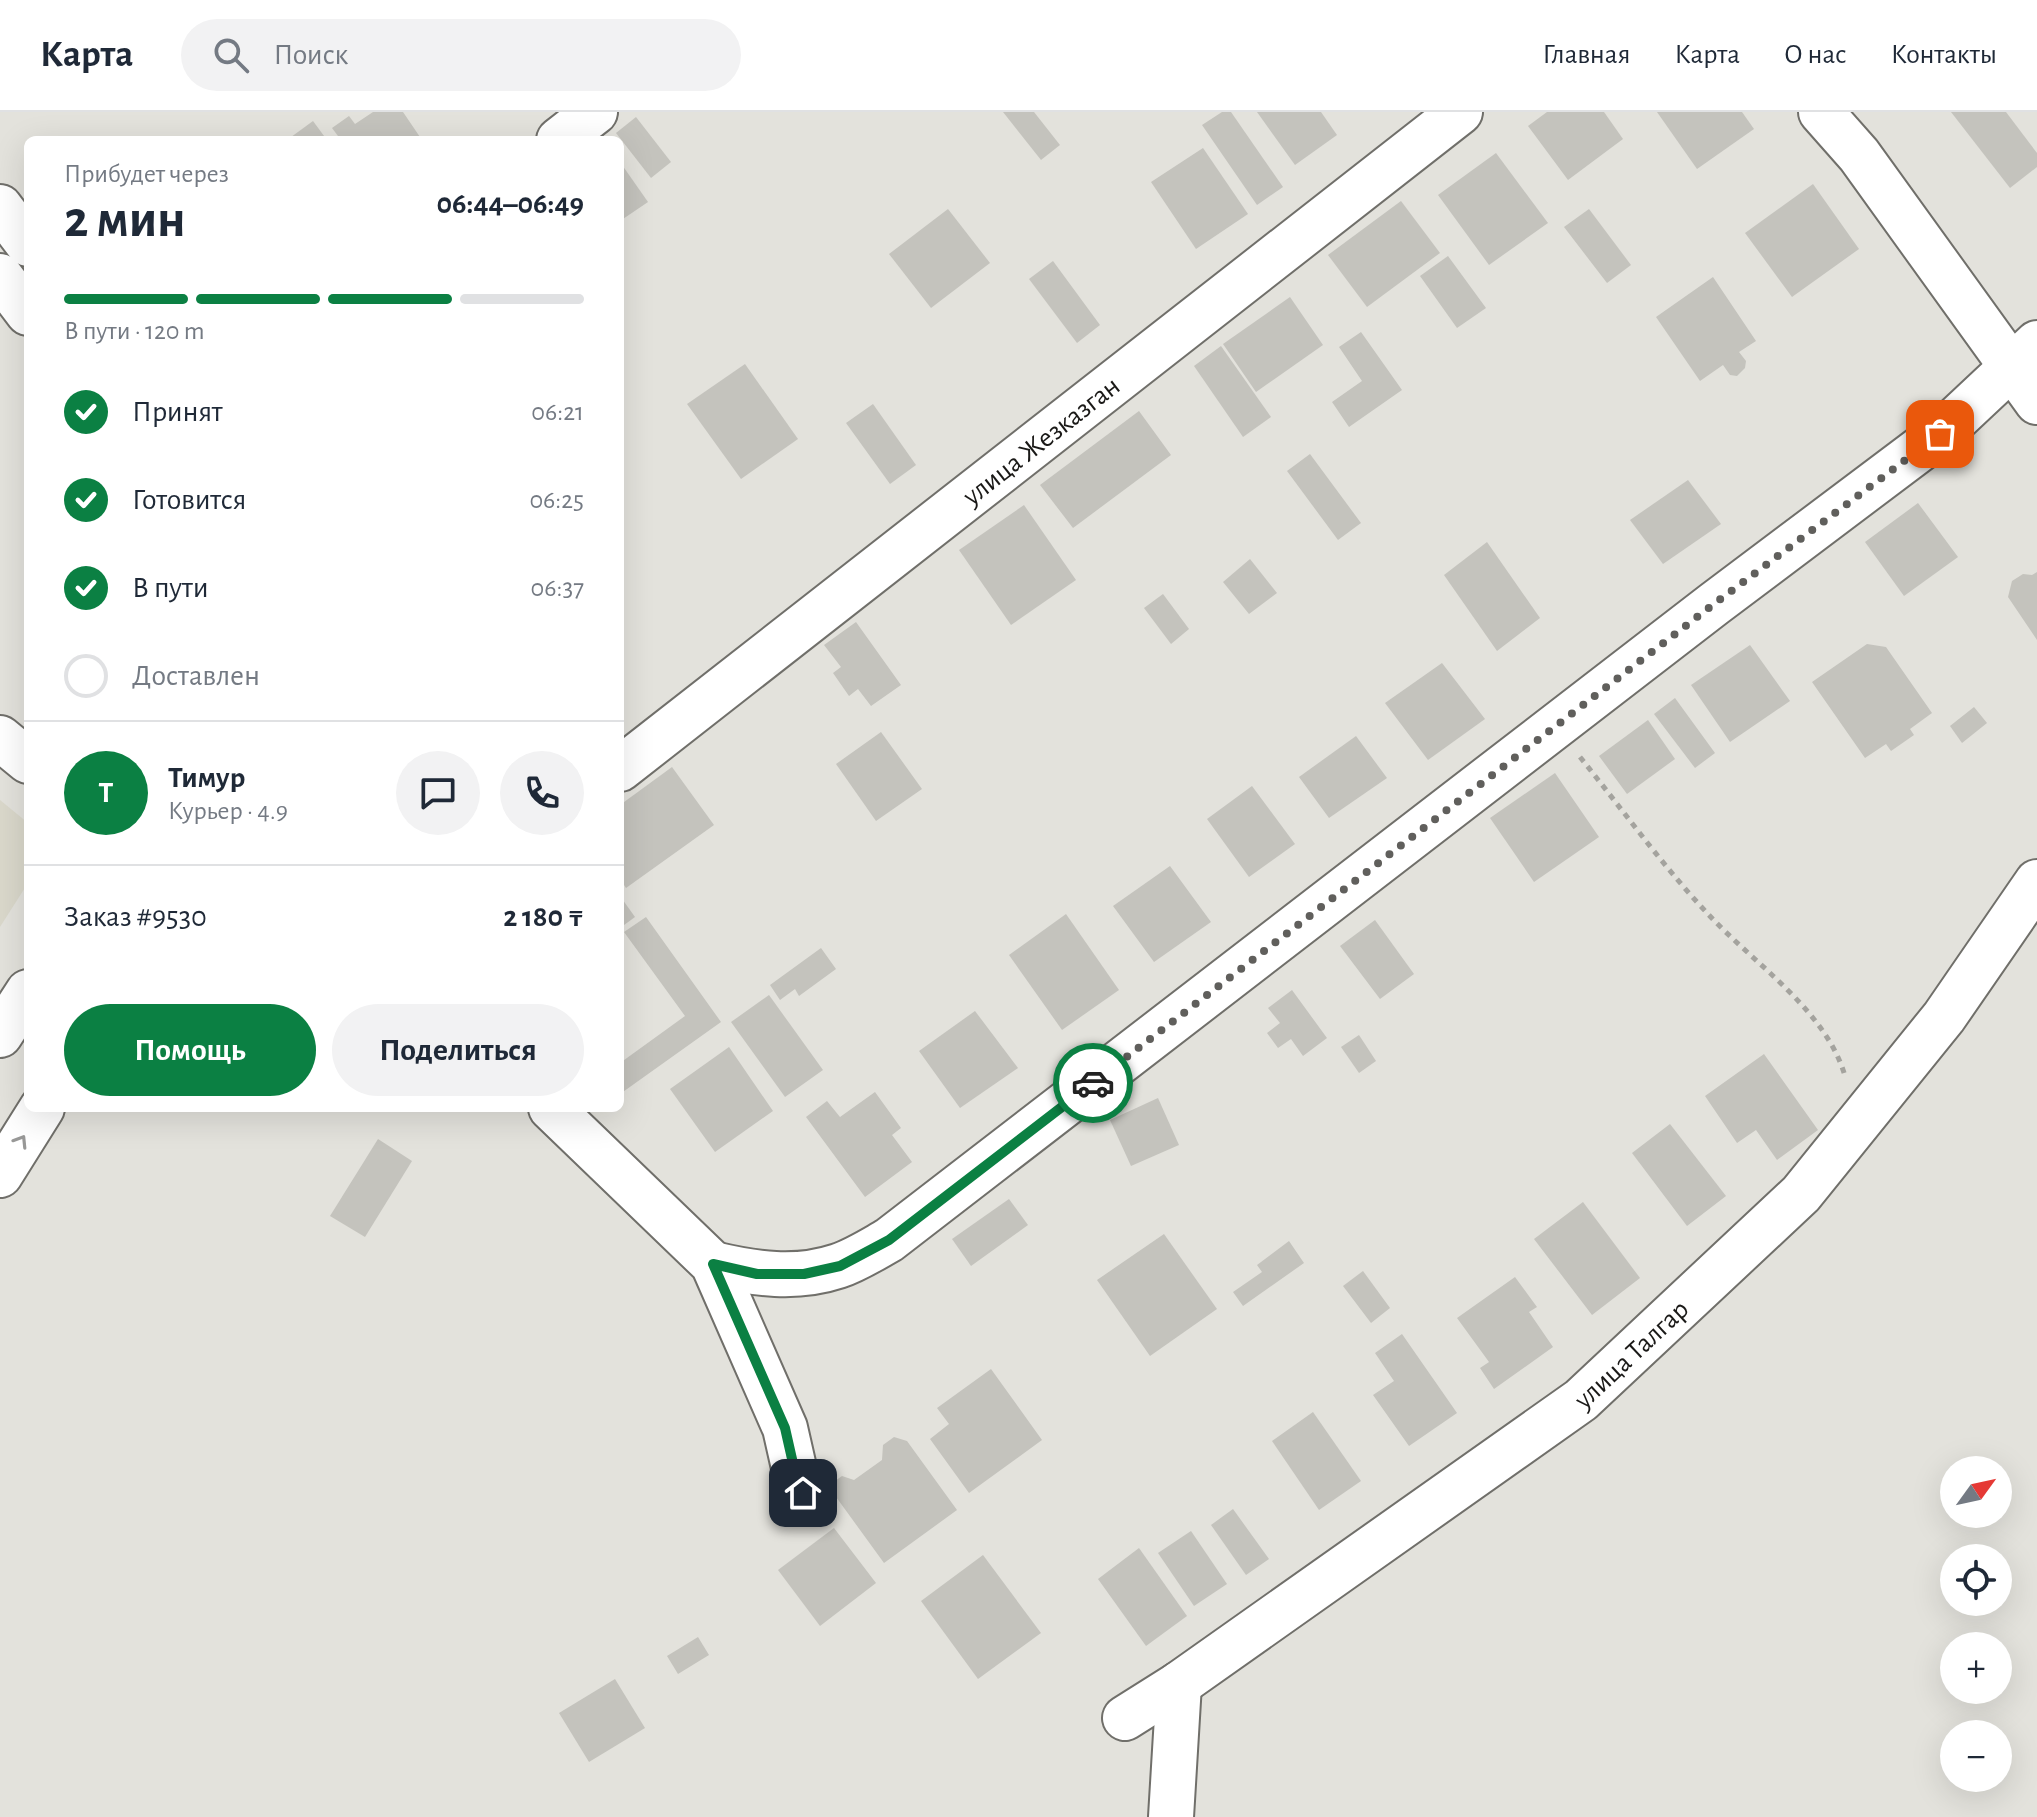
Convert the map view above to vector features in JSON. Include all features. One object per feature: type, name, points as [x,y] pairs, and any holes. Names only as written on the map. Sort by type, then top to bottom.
[{"type":"street","points":[[564,136],[595,112]]},
{"type":"street","name":"улица Жезказган","points":[[624,766],[1460,112]]},
{"type":"street","points":[[1821,112],[2024,355],[2037,402]]},
{"type":"street","points":[[0,207],[24,239]]},
{"type":"street","points":[[0,276],[24,308]]},
{"type":"street","points":[[713,1264],[757,1274],[804,1274],[840,1266],[889,1240],[1714,604],[1940,434],[2024,355]]},
{"type":"street","points":[[0,738],[24,758]]},
{"type":"street","name":"улица Талгар","points":[[1125,1718],[1179,1684],[1581,1400],[1801,1194],[1944,1017],[2037,882]]},
{"type":"street","points":[[0,1035],[24,998]]},
{"type":"street","points":[[0,1175],[39,1112]]},
{"type":"street","points":[[555,1112],[713,1264],[785,1428],[797,1481],[803,1493]]},
{"type":"street","points":[[1171,1817],[1179,1684]]},
{"type":"path","points":[[1556,728],[1708,914],[1819,1025],[1842,1066],[1858,1124]]},
{"type":"shaded area","points":[[0,800],[24,820],[24,889],[0,927]]},
{"type":"building","points":[[373,112],[403,112],[419,136],[338,136],[332,128],[349,116],[355,124]]},
{"type":"building","points":[[1003,112],[1034,112],[1060,145],[1041,160]]},
{"type":"building","points":[[1222,112],[1231,112],[1283,187],[1257,205],[1202,125]]},
{"type":"building","points":[[1257,112],[1321,112],[1337,135],[1295,165]]},
{"type":"building","points":[[1547,112],[1604,112],[1623,139],[1568,180],[1528,126]]},
{"type":"building","points":[[1657,112],[1742,112],[1754,129],[1697,169]]},
{"type":"building","points":[[1951,112],[2006,112],[2037,153],[2037,167],[2010,188]]},
{"type":"building","points":[[636,117],[671,162],[651,178],[624,143],[624,136],[616,133]]},
{"type":"building","points":[[313,121],[324,136],[292,136]]},
{"type":"building","points":[[1203,148],[1248,214],[1196,249],[1151,182]]},
{"type":"building","points":[[1496,153],[1548,223],[1489,265],[1438,195]]},
{"type":"building","points":[[624,168],[648,202],[624,218]]},
{"type":"building","points":[[1813,184],[1859,249],[1792,297],[1745,233]]},
{"type":"building","points":[[1401,201],[1440,253],[1367,307],[1328,255]]},
{"type":"building","points":[[948,209],[990,263],[931,308],[889,254]]},
{"type":"building","points":[[1589,209],[1631,265],[1607,283],[1564,227]]},
{"type":"building","points":[[1448,256],[1486,308],[1457,328],[1420,276]]},
{"type":"building","points":[[1053,261],[1100,325],[1077,343],[1029,279]]},
{"type":"building","points":[[1713,277],[1756,341],[1739,352],[1746,361],[1745,368],[1737,376],[1730,375],[1723,365],[1700,381],[1656,317]]},
{"type":"building","points":[[1290,297],[1323,345],[1256,392],[1223,344]]},
{"type":"building","points":[[1361,332],[1402,390],[1349,427],[1332,402],[1362,381],[1339,347]]},
{"type":"building","points":[[1221,346],[1271,417],[1243,437],[1194,366]]},
{"type":"building","points":[[745,364],[798,439],[741,479],[687,404]]},
{"type":"building","points":[[873,404],[916,465],[890,484],[846,423]]},
{"type":"building","points":[[1139,411],[1171,455],[1073,528],[1040,485]]},
{"type":"building","points":[[1310,454],[1361,523],[1338,540],[1287,471]]},
{"type":"building","points":[[1688,480],[1721,524],[1663,564],[1630,520]]},
{"type":"building","points":[[1918,503],[1958,557],[1904,596],[1865,542]]},
{"type":"building","points":[[1024,505],[1076,580],[1011,625],[959,550]]},
{"type":"building","points":[[1487,542],[1540,618],[1497,651],[1444,575]]},
{"type":"building","points":[[1250,559],[1277,593],[1249,614],[1223,582]]},
{"type":"building","points":[[2037,572],[2037,640],[2008,597],[2012,581],[2023,574]]},
{"type":"building","points":[[1163,594],[1189,629],[1171,644],[1144,608]]},
{"type":"building","points":[[856,622],[901,685],[871,706],[858,689],[849,696],[833,673],[841,667],[824,645]]},
{"type":"building","points":[[1867,644],[1886,647],[1932,713],[1910,729],[1914,735],[1891,751],[1886,744],[1865,758],[1812,682]]},
{"type":"building","points":[[1750,645],[1790,701],[1730,742],[1691,685]]},
{"type":"building","points":[[1442,663],[1485,719],[1428,760],[1385,703]]},
{"type":"building","points":[[1675,698],[1715,753],[1695,768],[1654,714]]},
{"type":"building","points":[[1974,707],[1987,723],[1962,743],[1950,726]]},
{"type":"building","points":[[1648,720],[1675,759],[1627,794],[1599,756]]},
{"type":"building","points":[[881,732],[922,789],[876,821],[836,764]]},
{"type":"building","points":[[1356,736],[1387,778],[1329,818],[1299,777]]},
{"type":"building","points":[[672,767],[714,825],[626,888],[624,802]]},
{"type":"building","points":[[1555,773],[1599,837],[1534,882],[1490,818]]},
{"type":"building","points":[[1252,786],[1295,844],[1249,877],[1207,819]]},
{"type":"building","points":[[1170,866],[1211,922],[1154,962],[1113,906]]},
{"type":"building","points":[[624,902],[635,917],[624,925]]},
{"type":"building","points":[[1066,914],[1119,990],[1062,1030],[1009,955]]},
{"type":"building","points":[[646,917],[721,1022],[624,1091],[624,1060],[685,1016],[624,932]]},
{"type":"building","points":[[1375,920],[1414,974],[1380,999],[1340,946]]},
{"type":"building","points":[[821,948],[836,969],[799,996],[795,989],[780,1000],[770,985]]},
{"type":"building","points":[[1292,990],[1327,1038],[1303,1056],[1291,1039],[1278,1048],[1267,1033],[1280,1023],[1268,1008]]},
{"type":"building","points":[[769,995],[823,1070],[785,1097],[731,1022]]},
{"type":"building","points":[[975,1011],[1018,1068],[960,1108],[919,1051]]},
{"type":"building","points":[[1359,1035],[1376,1061],[1359,1073],[1341,1047]]},
{"type":"building","points":[[729,1047],[773,1111],[715,1152],[670,1089]]},
{"type":"building","points":[[1764,1054],[1818,1130],[1777,1160],[1756,1130],[1737,1143],[1705,1096]]},
{"type":"building","points":[[875,1092],[901,1128],[892,1135],[912,1162],[865,1197],[806,1117],[827,1101],[840,1117]]},
{"type":"building","points":[[1158,1098],[1179,1145],[1131,1166],[1110,1120]]},
{"type":"building","points":[[1670,1124],[1726,1196],[1687,1226],[1632,1153]]},
{"type":"building","points":[[378,1139],[412,1161],[365,1237],[330,1216]]},
{"type":"building","points":[[1009,1199],[1028,1225],[971,1266],[952,1239]]},
{"type":"building","points":[[1583,1202],[1640,1278],[1592,1315],[1534,1239]]},
{"type":"building","points":[[1164,1234],[1217,1309],[1150,1356],[1097,1280]]},
{"type":"building","points":[[1289,1241],[1304,1263],[1243,1306],[1233,1292],[1262,1272],[1257,1265]]},
{"type":"building","points":[[1363,1271],[1390,1308],[1371,1323],[1343,1286]]},
{"type":"building","points":[[1515,1277],[1537,1307],[1529,1312],[1553,1347],[1494,1389],[1480,1368],[1489,1362],[1457,1318]]},
{"type":"building","points":[[1402,1334],[1457,1413],[1409,1446],[1373,1395],[1394,1381],[1375,1353]]},
{"type":"building","points":[[991,1369],[1042,1440],[969,1493],[930,1439],[949,1424],[937,1408]]},
{"type":"building","points":[[1313,1412],[1361,1481],[1319,1510],[1272,1441]]},
{"type":"building","points":[[894,1437],[907,1441],[957,1510],[884,1563],[831,1490],[835,1481],[842,1476],[854,1480],[882,1460],[883,1445]]},
{"type":"building","points":[[1233,1509],[1269,1559],[1246,1575],[1211,1525]]},
{"type":"building","points":[[834,1528],[876,1583],[820,1626],[778,1570]]},
{"type":"building","points":[[1191,1531],[1227,1584],[1194,1606],[1158,1553]]},
{"type":"building","points":[[1139,1548],[1187,1616],[1146,1646],[1098,1579]]},
{"type":"building","points":[[983,1555],[1041,1633],[978,1679],[921,1601]]},
{"type":"building","points":[[698,1637],[709,1655],[678,1674],[667,1656]]},
{"type":"building","points":[[615,1679],[645,1728],[589,1762],[559,1713]]},
{"type":"way so far","points":[[1093,1083],[1714,604],[1940,434]]},
{"type":"route","points":[[803,1493],[797,1481],[785,1428],[713,1264],[757,1274],[804,1274],[840,1266],[889,1240],[1093,1083]]}]
